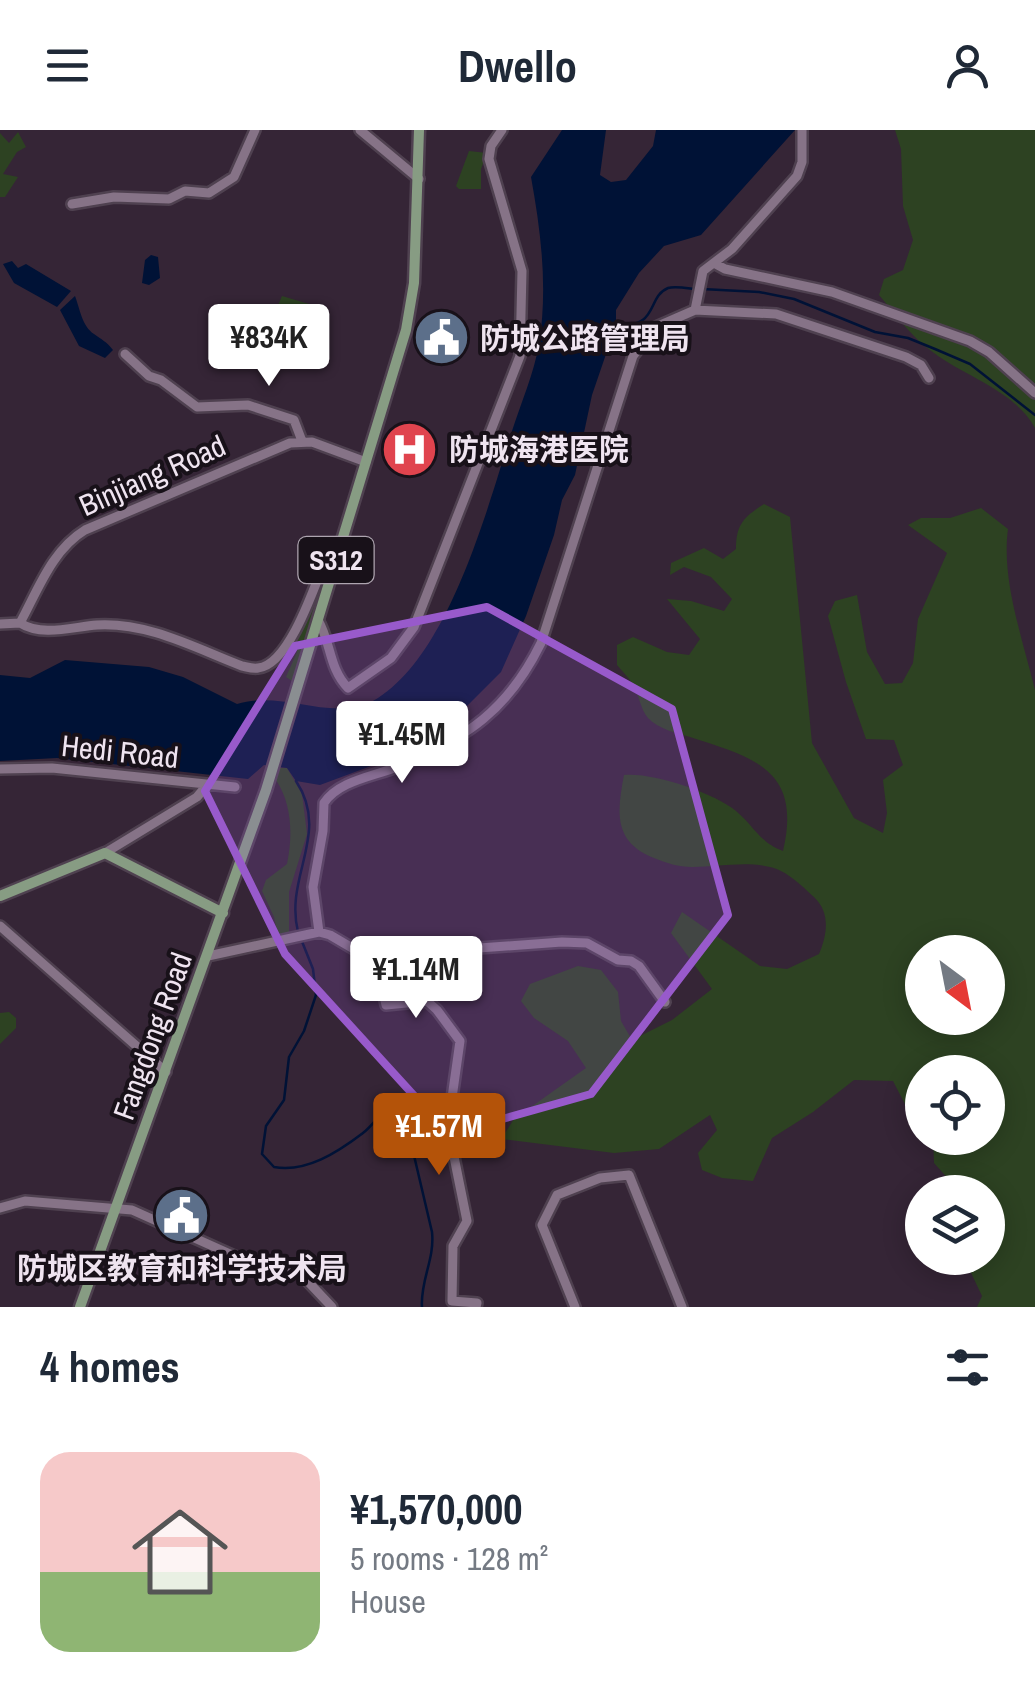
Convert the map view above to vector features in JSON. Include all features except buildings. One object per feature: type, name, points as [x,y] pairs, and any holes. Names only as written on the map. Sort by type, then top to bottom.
[{"type":"main road","name":"S312","points":[[318,620],[406,330],[414,282],[419,130]]},
{"type":"main road","name":"Fangdong Road","points":[[80,1307],[224,914],[318,620]]},
{"type":"main road","points":[[0,896],[106,853],[224,914]]},
{"type":"street","points":[[72,204],[114,198],[169,199],[186,191],[209,193],[234,177],[256,130]]},
{"type":"street","points":[[360,130],[418,179]]},
{"type":"street","points":[[318,620],[326,634],[337,676],[348,688],[391,658],[423,608],[520,356],[522,271],[489,159],[491,146],[502,130]]},
{"type":"street","points":[[694,310],[703,272],[732,249],[797,176],[802,162],[802,130]]},
{"type":"street","points":[[714,263],[725,269],[832,292],[970,341],[989,352],[1035,392]]},
{"type":"street","points":[[319,932],[313,887],[324,802],[337,790],[415,759],[478,726],[522,677],[541,643],[633,356],[666,320],[694,310],[776,314],[914,360],[929,378]]},
{"type":"street","points":[[125,354],[197,407],[248,404],[266,408],[294,420],[302,441],[366,462]]},
{"type":"street","name":"Binjiang Road","points":[[20,624],[56,557],[74,536],[302,441]]},
{"type":"street","points":[[0,624],[20,624],[33,631],[138,626],[242,666],[259,668],[276,658],[292,636],[331,544],[342,542]]},
{"type":"street","name":"Hedi Road","points":[[0,770],[52,768],[235,787]]},
{"type":"street","points":[[106,853],[202,794],[207,785]]},
{"type":"street","points":[[0,926],[166,1072]]},
{"type":"street","points":[[208,956],[319,932],[376,962],[410,953],[562,942],[587,944],[639,966],[665,1002]]},
{"type":"street","points":[[376,962],[386,1005],[427,1001],[460,1041],[450,1112],[451,1142],[467,1221],[452,1246],[452,1301],[477,1304],[476,1307]]},
{"type":"street","points":[[575,1307],[542,1225],[558,1194],[600,1178],[629,1175],[682,1307]]},
{"type":"street","points":[[0,1208],[25,1201],[132,1210],[268,1271],[286,1273],[296,1269],[332,1307]]},
{"type":"highlighted area","points":[[487,607],[672,709],[728,915],[591,1094],[449,1134],[285,954],[205,791],[295,646]]},
{"type":"green space","points":[[895,130],[1035,130],[1035,428],[1003,394],[926,347],[879,295],[884,279],[903,270],[913,240],[903,206],[901,149]]},
{"type":"green space","points":[[18,132],[26,147],[17,152],[3,174],[18,177],[5,197],[0,197],[0,133],[9,143]]},
{"type":"green space","points":[[469,151],[487,153],[481,169],[481,189],[456,186]]},
{"type":"green space","points":[[282,296],[326,309],[327,330],[317,340],[309,340],[303,320],[298,344],[288,345],[283,337],[294,323],[288,317],[272,319]]},
{"type":"green space","points":[[764,504],[790,517],[812,743],[854,818],[883,833],[887,813],[883,780],[903,765],[894,740],[866,739],[828,616],[835,601],[857,595],[867,652],[885,684],[902,683],[913,663],[918,619],[947,553],[908,525],[921,518],[950,518],[981,508],[1008,529],[1010,589],[1035,690],[1035,1307],[977,1307],[982,1296],[972,1275],[1005,1275],[1005,1175],[945,1175],[934,1163],[934,1155],[1005,1155],[1005,1055],[905,1055],[905,1104],[893,1081],[854,1080],[772,1138],[753,1181],[722,1178],[702,1170],[698,1153],[717,1130],[710,1115],[659,1149],[614,1153],[501,1139],[514,1119],[586,1068],[568,1041],[534,1018],[521,1001],[530,984],[578,966],[601,970],[618,992],[621,1021],[632,1040],[672,1020],[712,989],[671,933],[682,912],[760,966],[787,969],[819,954],[825,932],[823,910],[788,875],[760,865],[692,867],[668,863],[631,843],[621,824],[624,775],[650,777],[699,791],[726,804],[763,839],[783,851],[786,802],[768,772],[735,752],[652,722],[632,683],[617,665],[617,645],[633,637],[667,652],[689,655],[700,639],[667,599],[724,611],[732,599],[711,577],[684,567],[670,575],[671,563],[704,548],[723,559],[736,549],[746,517]]},
{"type":"green space","points":[[329,562],[292,681],[286,677],[297,652],[290,645]]},
{"type":"green space","points":[[279,768],[287,768],[302,794],[307,834],[289,892],[289,934],[278,936],[262,891],[266,880],[287,864],[289,853],[290,820],[276,780]]},
{"type":"green space","points":[[9,1012],[16,1018],[16,1028],[0,1044],[0,1013]]},
{"type":"water","points":[[562,130],[606,130],[600,175],[611,182],[626,180],[653,146],[656,130],[795,130],[701,235],[664,246],[639,273],[616,310],[616,325],[592,395],[575,475],[562,500],[526,616],[501,672],[414,750],[320,785],[296,781],[287,768],[264,765],[248,779],[57,758],[0,761],[0,675],[30,678],[65,660],[149,667],[183,677],[237,704],[273,701],[344,708],[378,698],[403,677],[426,648],[463,577],[534,366],[542,323],[543,281],[531,177]]},
{"type":"water","points":[[151,255],[158,257],[160,278],[149,285],[142,283],[145,260]]},
{"type":"water","points":[[12,261],[18,268],[26,264],[71,291],[57,307],[14,283],[3,264]]},
{"type":"water","points":[[75,296],[87,327],[113,350],[105,358],[79,346],[60,310]]},
{"type":"waterway","points":[[615,325],[639,322],[668,288],[694,289]]},
{"type":"waterway","points":[[702,289],[759,292],[794,299],[875,332],[908,338],[970,364],[1035,415]]},
{"type":"waterway","points":[[296,781],[306,800],[309,819],[295,912],[298,932]]},
{"type":"waterway","points":[[301,939],[313,969],[316,995],[304,1031],[289,1057],[284,1100],[266,1126],[262,1154],[274,1167],[310,1164],[343,1147],[381,1116],[394,1111],[408,1130],[432,1232],[422,1307]]},
{"type":"place","name":"防城公路管理局","points":[[441,338]]},
{"type":"place","name":"防城海港医院","points":[[410,449]]},
{"type":"place","name":"防城区教育和科学技术局","points":[[182,1216]]}]
